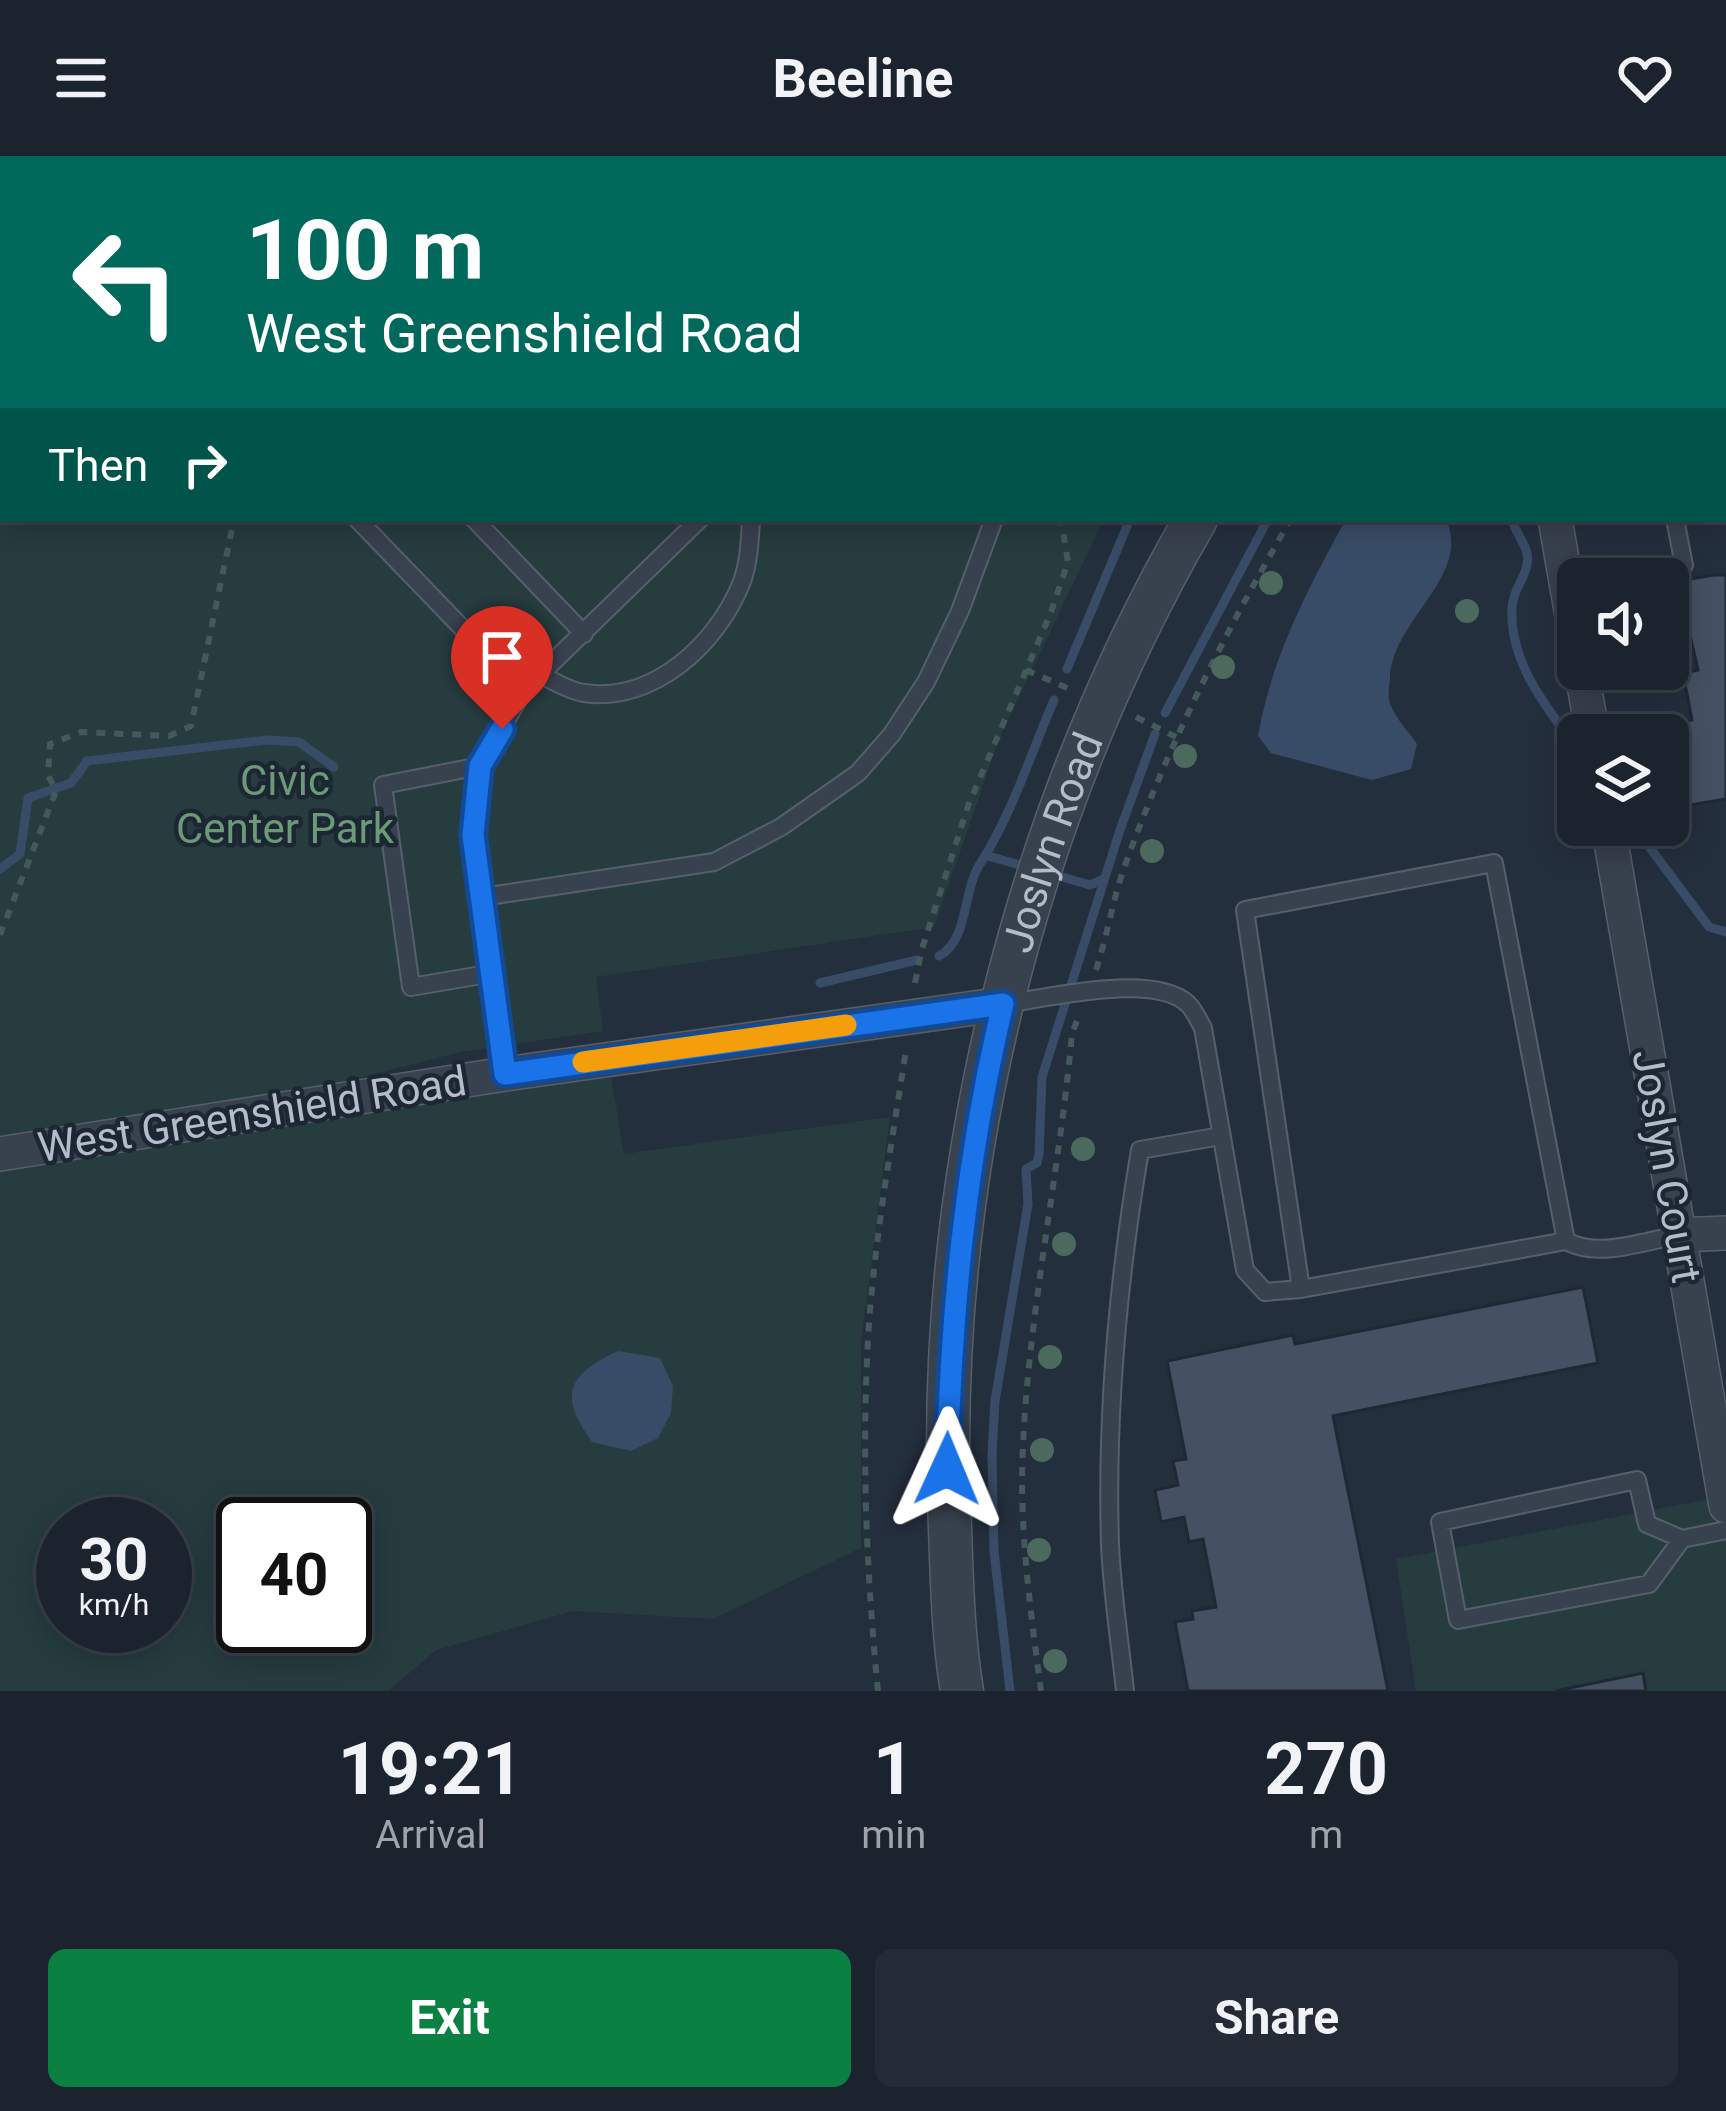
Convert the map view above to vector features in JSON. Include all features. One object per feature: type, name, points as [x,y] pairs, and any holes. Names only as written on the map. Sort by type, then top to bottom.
[{"type":"street","name":"Joslyn Road","points":[[962,1691],[955,1650],[947,1469],[949,1358],[964,1199],[1003,1004],[1064,798],[1124,658],[1194,522]]},
{"type":"street","points":[[1556,522],[1565,558]]},
{"type":"street","name":"Joslyn Court","points":[[1612,846],[1726,1506]]},
{"type":"street","name":"West Greenshield Road","points":[[0,1154],[505,1074],[1003,1004]]},
{"type":"street","points":[[1679,1235],[1726,1233]]},
{"type":"lane","points":[[360,522],[524,692]]},
{"type":"lane","points":[[477,522],[584,634]]},
{"type":"lane","points":[[505,1074],[473,835],[480,766],[524,692],[697,522]]},
{"type":"lane","points":[[541,674],[579,693],[617,694],[649,686],[675,668],[701,644],[742,582],[751,522]]},
{"type":"lane","points":[[482,897],[714,862],[781,827],[858,773],[892,734],[926,682],[960,610],[993,522]]},
{"type":"lane","points":[[1676,522],[1683,558]]},
{"type":"lane","points":[[480,766],[383,785],[411,987],[493,973]]},
{"type":"lane","points":[[1301,1289],[1245,910],[1495,863],[1566,1241]]},
{"type":"lane","points":[[1003,1004],[1129,988],[1161,991],[1188,1004],[1203,1028],[1245,1270],[1265,1292],[1566,1241],[1581,1250],[1600,1250],[1679,1235]]},
{"type":"lane","points":[[1125,1691],[1111,1550],[1109,1464],[1123,1252],[1139,1150],[1221,1136]]},
{"type":"lane","points":[[1682,1540],[1649,1584],[1458,1620],[1440,1522],[1637,1480],[1647,1524],[1682,1540],[1726,1530]]},
{"type":"path","points":[[0,935],[56,791],[48,775],[50,744],[81,732],[169,736],[190,726],[233,522]]},
{"type":"path","points":[[878,1691],[866,1490],[869,1325],[884,1187],[921,952],[957,836],[1052,612],[1068,562],[1061,522]]},
{"type":"path","points":[[1041,1691],[1023,1514],[1026,1419],[1037,1292],[1061,1144],[1072,1033],[1121,876],[1175,737],[1239,606],[1289,522]]},
{"type":"green space","name":"Civic Center Park","points":[[0,522],[1103,522],[999,739],[934,927],[596,977],[603,1031],[461,1052],[264,1102],[0,1138]]},
{"type":"green space","points":[[611,1075],[624,1154],[890,1117],[861,1343],[861,1548],[713,1619],[573,1611],[436,1650],[388,1691],[0,1691],[0,1167]]},
{"type":"green space","points":[[1726,1496],[1726,1691],[1416,1691],[1396,1559]]},
{"type":"water","points":[[1344,522],[1447,522],[1451,540],[1448,560],[1403,636],[1390,678],[1391,706],[1417,744],[1411,769],[1372,780],[1271,753],[1258,736],[1282,651]]},
{"type":"water","points":[[618,1351],[660,1358],[673,1386],[671,1413],[658,1438],[631,1451],[592,1442],[572,1399],[578,1378]]},
{"type":"building","points":[[1726,575],[1726,799],[1690,805],[1692,720],[1686,690],[1689,672],[1698,670],[1689,630],[1689,579]]},
{"type":"building","points":[[1583,1287],[1598,1363],[1333,1416],[1388,1691],[1188,1691],[1175,1622],[1193,1619],[1192,1611],[1216,1607],[1203,1539],[1189,1542],[1184,1517],[1161,1522],[1155,1490],[1178,1485],[1173,1461],[1186,1459],[1167,1361],[1293,1335],[1295,1344]]},
{"type":"building","points":[[1643,1673],[1646,1691],[1555,1691]]},
{"type":"waterway","points":[[1067,669],[1129,522]]},
{"type":"waterway","points":[[1165,713],[1266,522]]},
{"type":"waterway","points":[[1513,522],[1528,560],[1512,607],[1516,645],[1530,680],[1557,721]]},
{"type":"waterway","points":[[939,956],[956,939],[974,875],[1011,805],[1054,700]]},
{"type":"waterway","points":[[1010,1691],[994,1551],[992,1455],[995,1401],[1028,1204],[1026,1169],[1037,1163],[1039,1154],[1042,1077],[1155,734]]},
{"type":"waterway","points":[[0,869],[20,854],[28,798],[71,783],[87,761],[267,740],[299,742],[334,767]]},
{"type":"waterway","points":[[1649,846],[1709,927],[1726,932]]},
{"type":"waterway","points":[[988,856],[1031,868]]},
{"type":"waterway","points":[[1052,874],[1090,885],[1104,879]]},
{"type":"waterway","points":[[820,983],[917,960]]},
{"type":"slow traffic","points":[[583,1062],[846,1025]]},
{"type":"route","points":[[502,729],[480,766],[473,835],[505,1074],[1003,1004],[964,1199],[949,1358],[947,1469]]}]
